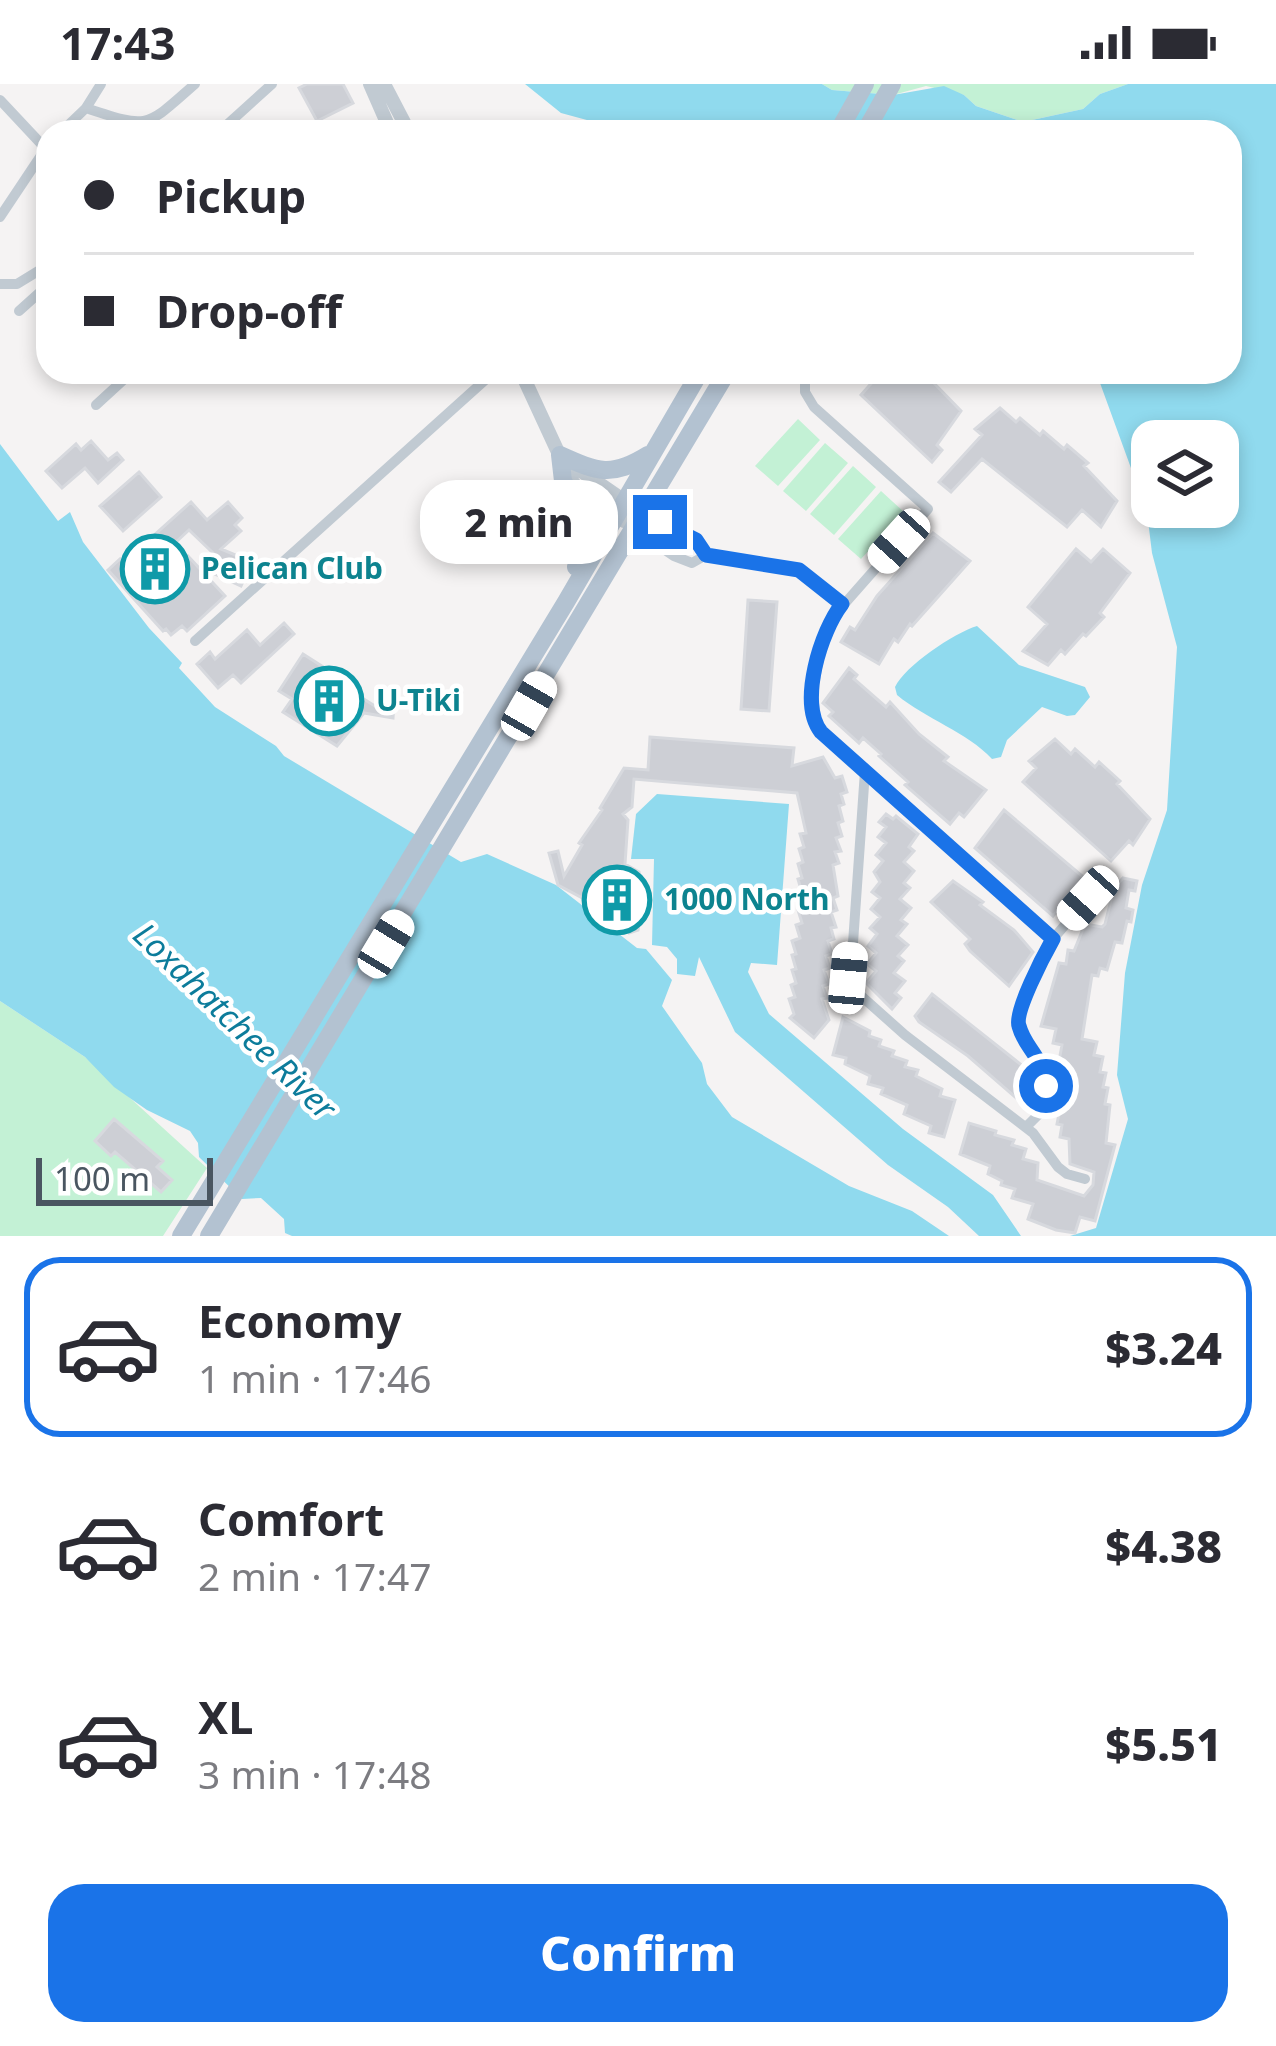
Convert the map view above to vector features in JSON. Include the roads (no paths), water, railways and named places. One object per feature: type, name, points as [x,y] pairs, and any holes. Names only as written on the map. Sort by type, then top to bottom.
[{"type":"main road","points":[[845,120],[865,84]]},
{"type":"main road","points":[[872,120],[892,84]]},
{"type":"main road","points":[[181,1236],[693,384]]},
{"type":"main road","points":[[208,1236],[720,384]]},
{"type":"main road","points":[[566,602],[589,525],[563,481],[560,455],[608,472],[628,467],[652,452]]},
{"type":"street","points":[[74,120],[101,84]]},
{"type":"street","points":[[150,120],[195,84]]},
{"type":"street","points":[[232,120],[272,84]]},
{"type":"street","points":[[370,84],[394,120]]},
{"type":"street","points":[[384,84],[397,120]]},
{"type":"street","points":[[0,100],[36,137]]},
{"type":"street","points":[[86,108],[125,120]]},
{"type":"street","points":[[0,217],[36,162]]},
{"type":"street","points":[[0,284],[26,280],[36,273]]},
{"type":"street","points":[[19,311],[36,296]]},
{"type":"street","points":[[96,405],[119,384]]},
{"type":"street","points":[[195,641],[481,384]]},
{"type":"street","points":[[527,384],[560,455],[674,556],[692,562],[706,555],[799,570],[842,604]]},
{"type":"street","points":[[805,384],[814,407],[928,509],[842,604],[824,633],[810,710],[821,732],[1053,939]]},
{"type":"street","points":[[638,520],[696,540],[706,555]]},
{"type":"street","points":[[865,771],[850,986],[920,1047],[1026,1127],[1058,1167],[1085,1179]]},
{"type":"street","points":[[1026,1127],[1041,1112],[1046,1086],[1039,1058],[1022,1033],[1018,1016],[1053,939],[1088,898]]},
{"type":"water","points":[[525,84],[822,84],[832,90],[893,95],[944,86],[976,106],[1017,120],[587,120],[561,113]]},
{"type":"water","points":[[1128,84],[1276,84],[1276,1236],[1070,1236],[1096,1228],[1128,1119],[1117,1075],[1125,973],[1142,885],[1167,810],[1177,647],[1149,528],[1239,528],[1239,420],[1131,420],[1131,468],[1100,384],[1242,384],[1242,120],[1032,120],[1083,109],[1100,94]]},
{"type":"water","name":"Loxahatchee River","points":[[0,444],[58,521],[70,512],[83,542],[182,663],[179,668],[215,707],[284,756],[461,862],[487,854],[556,885],[637,948],[646,949],[672,980],[662,1006],[732,1117],[849,1186],[912,1211],[949,1236],[292,1236],[285,1233],[284,1219],[261,1198],[242,1199],[199,1157],[198,1143],[190,1131],[147,1110],[114,1087],[85,1057],[0,1001]]},
{"type":"water","points":[[977,626],[1019,665],[1085,687],[1090,697],[1075,715],[1042,707],[1007,740],[1001,757],[992,759],[908,704],[895,687],[931,651]]},
{"type":"water","points":[[657,794],[789,804],[777,965],[751,963],[748,972],[769,1014],[903,1129],[993,1195],[1021,1236],[979,1236],[948,1207],[888,1165],[735,1032],[699,957],[695,976],[677,974],[677,959],[667,947],[652,945],[654,859],[631,859],[636,814]]},
{"type":"place","name":"Pelican Club","points":[[155,569]]},
{"type":"place","name":"U-Tiki","points":[[329,701]]},
{"type":"place","name":"1000 North","points":[[617,900]]}]
